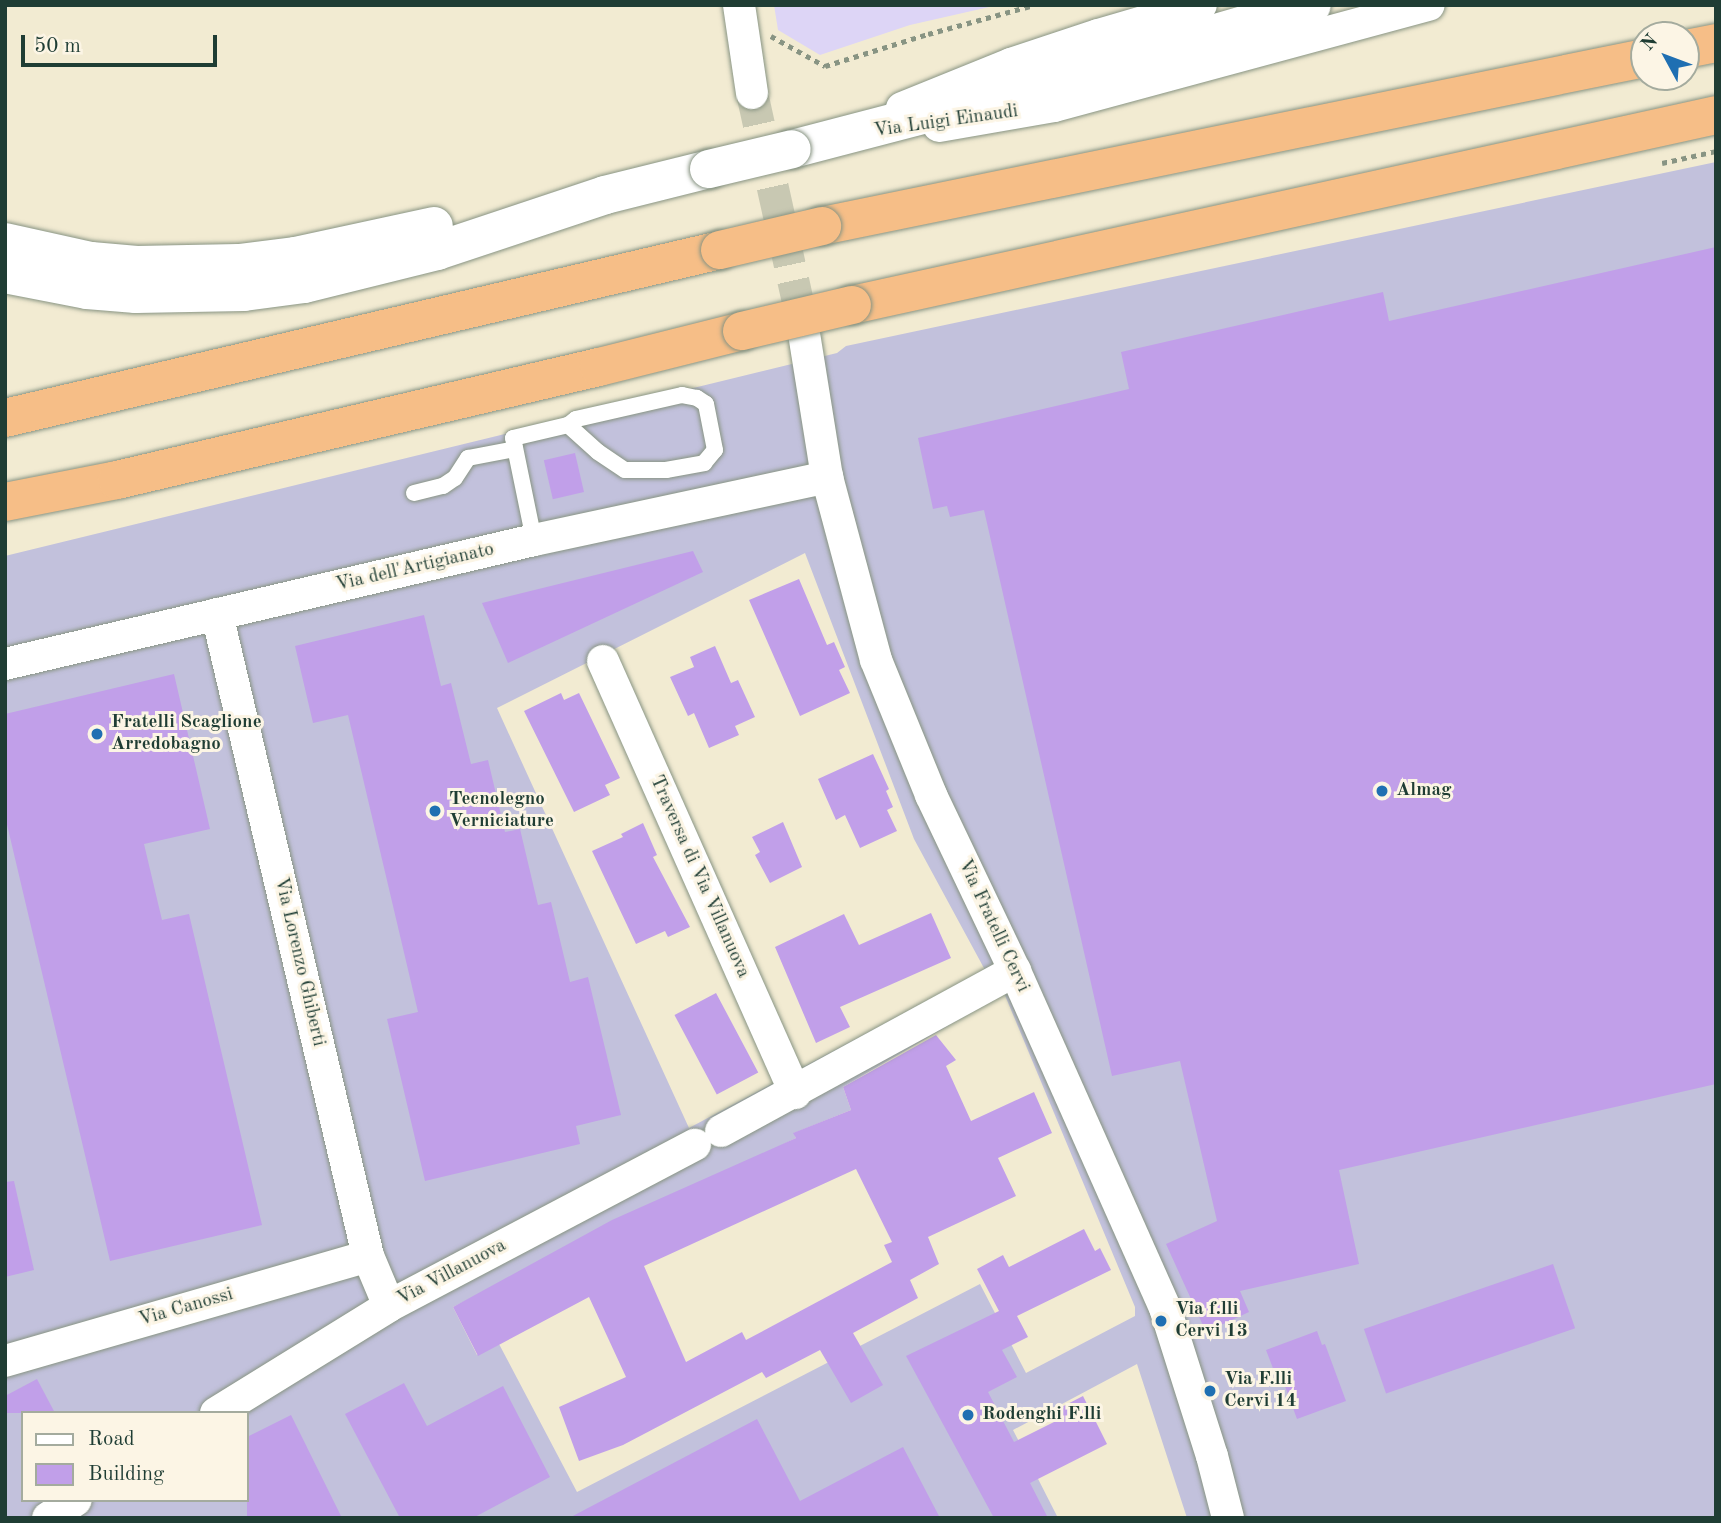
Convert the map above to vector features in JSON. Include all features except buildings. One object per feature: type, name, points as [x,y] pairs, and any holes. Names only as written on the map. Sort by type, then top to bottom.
[{"type":"highway","points":[[5,418],[822,226],[1630,61]]},
{"type":"highway","points":[[5,502],[117,480],[852,305],[1716,114]]},
{"type":"street","points":[[739,5],[752,93]]},
{"type":"street","name":"Via Luigi Einaudi","points":[[837,137],[945,89],[1011,64],[1201,5]]},
{"type":"street","points":[[5,242],[91,261],[137,265],[239,263],[295,256],[429,226],[605,195],[792,149],[1037,85],[1312,5]]},
{"type":"street","name":"Via Luigi Einaudi","points":[[837,137],[961,123],[1054,106],[1429,5]]},
{"type":"street","points":[[5,274],[87,290],[135,294],[244,292],[304,284],[437,251],[605,195]]},
{"type":"street","name":"Via Fratelli Cervi","points":[[802,321],[827,477],[876,660],[931,795],[1015,971],[1165,1308],[1205,1431],[1228,1518]]},
{"type":"street","name":"Via dell'Artigianato","points":[[5,664],[534,540],[827,477]]},
{"type":"street","name":"Via Lorenzo Ghiberti","points":[[217,614],[368,1256],[389,1306]]},
{"type":"street","name":"Traversa di Via Villanuova","points":[[603,661],[795,1093]]},
{"type":"street","name":"Via Villanuova","points":[[219,1411],[389,1306],[795,1093],[1015,971]]},
{"type":"street","name":"Via Canossi","points":[[5,1361],[368,1256]]},
{"type":"street","points":[[48,1518],[73,1502]]},
{"type":"lane","points":[[534,540],[513,438],[568,425],[576,419],[682,395],[697,398],[706,404],[715,450],[704,463],[666,470],[625,470],[598,452],[568,425]]},
{"type":"lane","points":[[414,494],[443,486],[455,478],[468,458],[515,449]]},
{"type":"path","points":[[761,30],[825,66],[1034,5]]},
{"type":"shaded area","points":[[774,5],[998,5],[910,25],[820,55],[778,30]]},
{"type":"shaded area","points":[[1716,162],[1716,1518],[1187,1518],[1137,1364],[1013,1430],[1058,1518],[5,1518],[5,556],[837,353],[846,346]],"holes":[[[805,553],[914,839],[985,970],[689,1128],[497,708]],[[1004,993],[1135,1307],[1135,1316],[1026,1373],[980,1284],[577,1492],[499,1344],[477,1355],[453,1307],[796,1138],[794,1133],[851,1110],[843,1087]]]},
{"type":"tunnel","points":[[752,93],[802,321]]},
{"type":"place","name":"Fratelli Scaglione Arredobagno","points":[[97,734]]},
{"type":"place","name":"Almag","points":[[1382,791]]},
{"type":"place","name":"Tecnolegno Verniciature","points":[[435,811]]},
{"type":"place","name":"Via f.lli Cervi 13","points":[[1161,1321]]},
{"type":"place","name":"Via F.lli Cervi 14","points":[[1210,1391]]},
{"type":"place","name":"Rodenghi F.lli","points":[[968,1415]]}]
